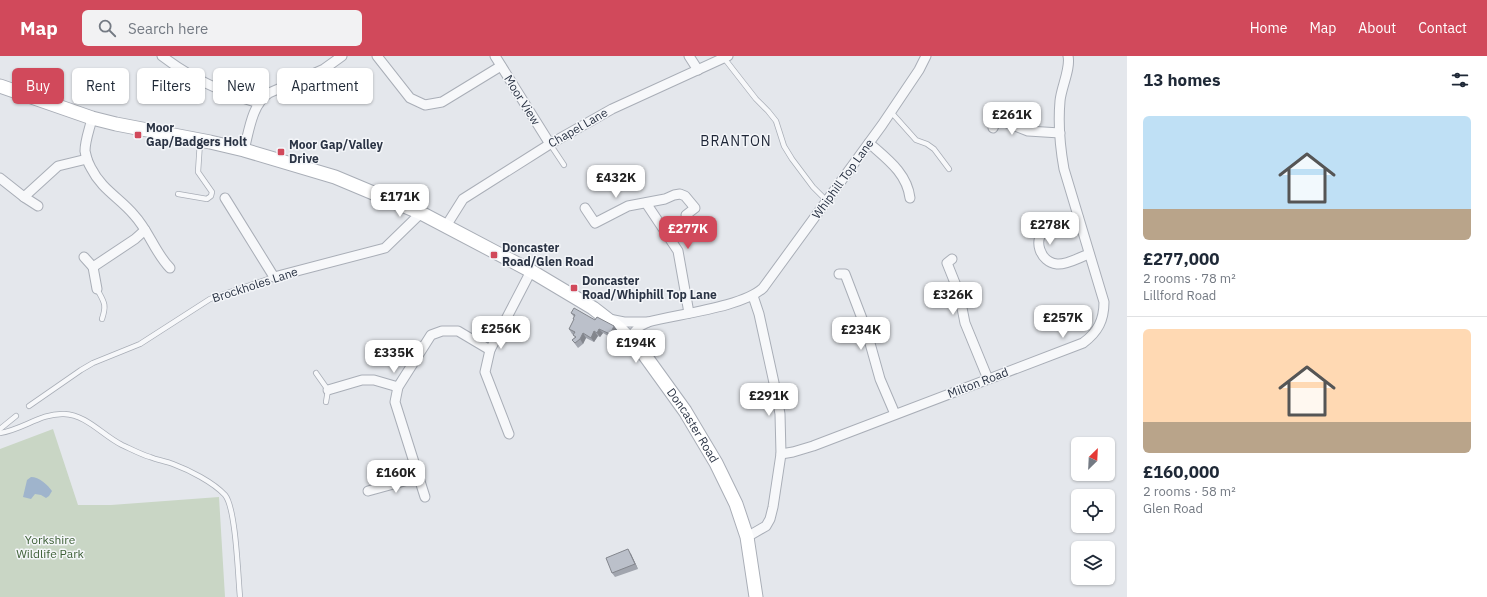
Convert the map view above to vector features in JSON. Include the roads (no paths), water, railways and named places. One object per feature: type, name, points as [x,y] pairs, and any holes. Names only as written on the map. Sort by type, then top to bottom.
[{"type":"main road","points":[[0,86],[92,118],[244,150]]},
{"type":"main road","name":"Doncaster Road","points":[[244,150],[335,177],[421,213],[531,271],[593,308],[608,319],[629,338],[655,368],[686,412],[716,463],[736,504],[747,537],[756,597]]},
{"type":"street","points":[[162,56],[189,75],[213,87]]},
{"type":"street","points":[[269,93],[324,69],[342,56]]},
{"type":"street","points":[[377,56],[410,98],[425,105],[442,102],[501,66]]},
{"type":"street","name":"Moor View","points":[[495,56],[550,144]]},
{"type":"street","points":[[689,56],[698,70]]},
{"type":"street","name":"Whiphill Top Lane","points":[[629,338],[640,326],[648,322],[715,307],[753,296],[763,288],[891,112],[919,70],[926,56]]},
{"type":"street","name":"Milton Road","points":[[780,454],[813,446],[1083,343],[1097,330],[1104,312],[1104,302],[1064,169],[1060,133],[1060,101],[1068,65],[1068,56]]},
{"type":"street","name":"Chapel Lane","points":[[446,226],[463,199],[550,144],[612,109],[726,57]]},
{"type":"street","points":[[244,150],[258,104]]},
{"type":"street","points":[[993,128],[1000,108]]},
{"type":"street","points":[[92,118],[86,141],[85,151],[87,160],[98,181],[134,215],[145,230],[162,260],[170,268]]},
{"type":"street","points":[[996,119],[1028,131],[1060,133]]},
{"type":"street","points":[[869,143],[901,172],[912,192]]},
{"type":"street","points":[[24,196],[58,166],[87,160]]},
{"type":"street","points":[[0,178],[38,206]]},
{"type":"street","points":[[585,208],[592,225],[621,209],[680,194],[685,196],[695,208]]},
{"type":"street","points":[[225,198],[274,277]]},
{"type":"street","points":[[686,215],[703,202]]},
{"type":"street","points":[[646,203],[678,251],[689,313]]},
{"type":"street","name":"Brockholes Lane","points":[[274,277],[385,248],[421,213]]},
{"type":"street","points":[[1078,217],[1045,230],[1041,235],[1039,242],[1040,250],[1043,257],[1055,264],[1061,264],[1089,254]]},
{"type":"street","points":[[93,267],[135,239],[145,230]]},
{"type":"street","points":[[84,257],[93,267],[97,289]]},
{"type":"street","points":[[947,261],[959,293],[965,323],[988,379]]},
{"type":"street","points":[[509,434],[485,372],[490,350],[531,271]]},
{"type":"street","points":[[844,273],[866,329],[880,379],[895,414]]},
{"type":"street","points":[[747,537],[766,526],[770,519],[780,454],[780,414],[759,314],[753,296]]},
{"type":"street","points":[[608,319],[624,322],[648,322]]},
{"type":"street","points":[[425,497],[395,402],[398,387],[431,335],[442,331],[458,331],[490,350]]},
{"type":"street","points":[[328,390],[362,380],[374,380],[398,387]]},
{"type":"street","points":[[368,490],[419,477]]},
{"type":"lane","points":[[726,57],[756,99],[776,122],[784,146],[792,159],[813,187],[827,202]]},
{"type":"lane","points":[[891,112],[916,140],[927,144],[934,150],[949,169]]},
{"type":"lane","points":[[178,195],[207,199],[211,196],[212,192],[197,170],[201,140]]},
{"type":"lane","points":[[550,144],[564,165]]},
{"type":"lane","name":"Brockholes Lane","points":[[29,406],[80,370],[93,363],[140,344],[210,299],[274,277]]},
{"type":"lane","points":[[97,289],[103,300],[105,308],[102,319]]},
{"type":"lane","points":[[316,373],[328,390],[326,402]]},
{"type":"lane","points":[[0,433],[23,427],[48,415],[64,414],[79,417],[97,428],[112,440],[150,458],[173,464],[210,483],[226,496],[232,514],[240,597]]},
{"type":"lane","points":[[0,429],[16,416]]},
{"type":"water","points":[[31,477],[40,480],[48,486],[52,491],[49,496],[46,498],[35,494],[31,499],[23,497],[27,480]]},
{"type":"place","name":"Moor Gap/Badgers Holt","points":[[138,135]]},
{"type":"place","name":"Moor Gap/Valley Drive","points":[[281,152]]},
{"type":"place","name":"Doncaster Road/Glen Road","points":[[494,255]]},
{"type":"place","name":"Doncaster Road/Whiphill Top Lane","points":[[574,288]]},
{"type":"district","name":"BRANTON","points":[[736,141]]},
{"type":"park label","name":"Yorkshire Wildlife Park","points":[[50,547]]}]
